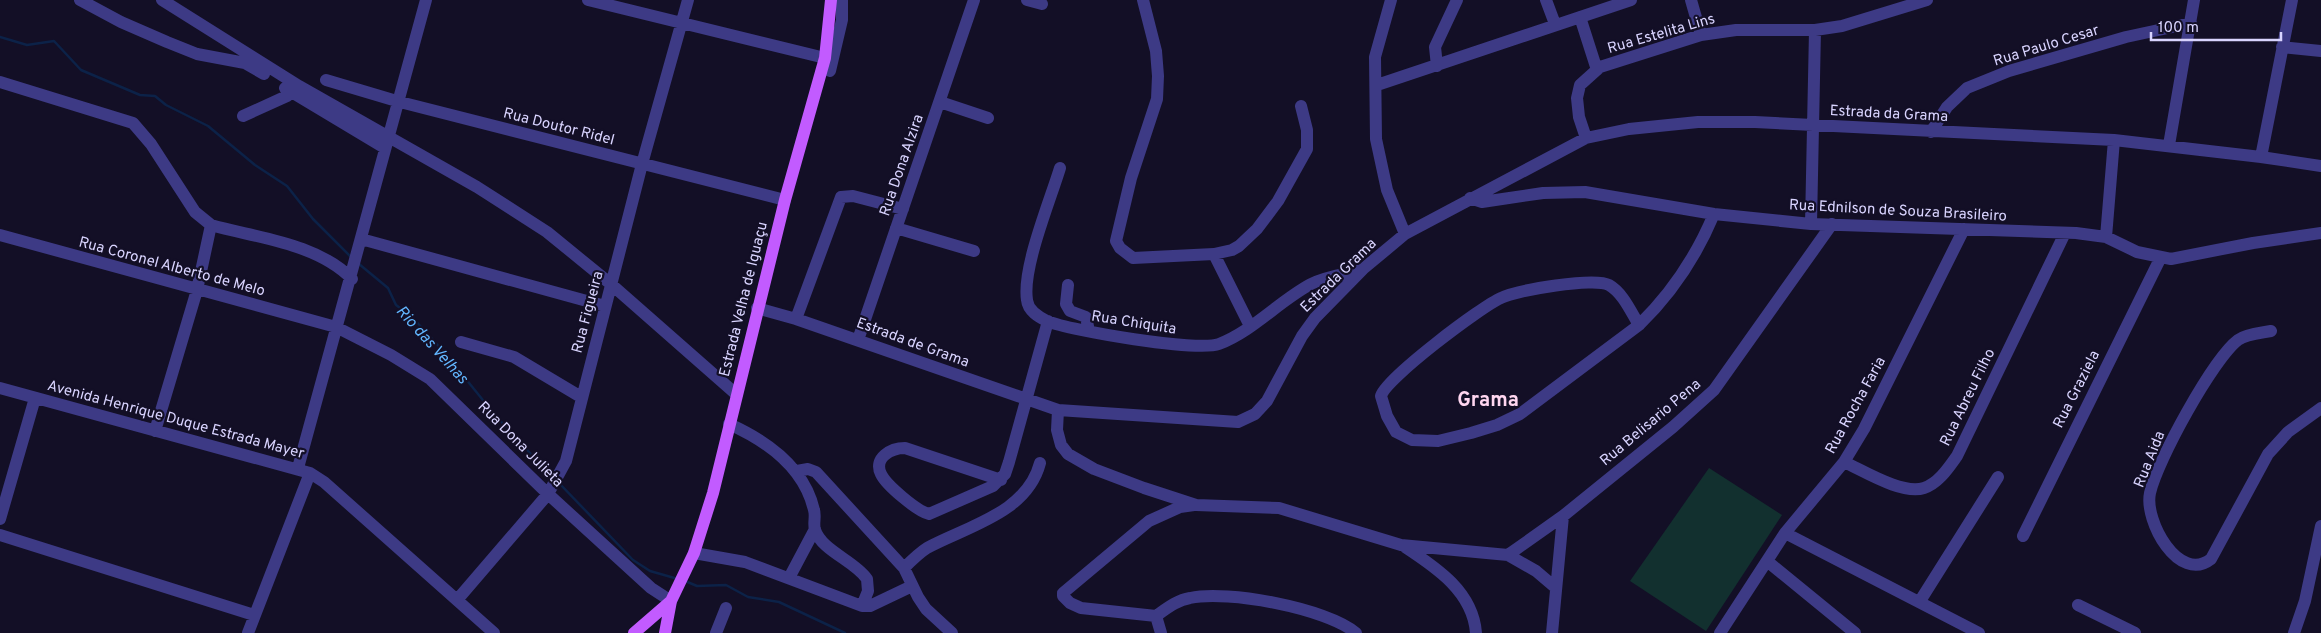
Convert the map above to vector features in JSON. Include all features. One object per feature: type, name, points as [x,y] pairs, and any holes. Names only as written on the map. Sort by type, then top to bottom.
[{"type":"main road","name":"Estrada Velha de Iguaçu","points":[[664,633],[673,596],[694,553],[712,493],[785,200],[825,58],[831,0]]},
{"type":"main road","name":"Estrada Velha de Iguaçu","points":[[638,629],[673,596]]},
{"type":"main road","points":[[638,629],[656,625],[664,633]]},
{"type":"street","points":[[80,0],[121,22],[197,54],[245,63],[296,89],[388,142],[477,186],[547,232],[612,285],[736,394]]},
{"type":"street","points":[[162,0],[177,4],[296,89]]},
{"type":"street","points":[[248,633],[304,470],[336,327],[400,102],[426,0]]},
{"type":"street","points":[[588,0],[825,58]]},
{"type":"street","name":"Rua Figueira","points":[[457,600],[549,492],[559,477],[568,455],[642,164],[688,0]]},
{"type":"street","points":[[830,71],[842,20],[842,0]]},
{"type":"street","name":"Rua Dona Alzira","points":[[858,340],[974,0]]},
{"type":"street","points":[[1027,0],[1042,4]]},
{"type":"street","points":[[1143,0],[1156,51],[1158,76],[1157,99],[1131,178],[1116,240],[1120,248],[1133,258],[1214,254],[1232,250],[1248,239],[1293,177],[1307,149],[1307,130],[1301,106]]},
{"type":"street","points":[[1391,0],[1376,57],[1376,138],[1387,190],[1405,234]]},
{"type":"street","points":[[1437,66],[1435,46],[1457,0]]},
{"type":"street","points":[[1546,0],[1555,24]]},
{"type":"street","points":[[1376,85],[1631,0]]},
{"type":"street","points":[[1691,0],[1701,35]]},
{"type":"street","name":"Rua Estelita Lins","points":[[1586,138],[1579,117],[1577,98],[1580,85],[1597,70],[1701,35],[1762,28],[1815,30],[1842,26],[1927,0]]},
{"type":"street","points":[[2169,146],[2194,0]]},
{"type":"street","points":[[2261,156],[2292,0]]},
{"type":"street","points":[[1580,17],[1597,70]]},
{"type":"street","name":"Rua Paulo Cesar","points":[[1931,132],[1947,107],[1967,88],[2009,71],[2126,37],[2191,23]]},
{"type":"street","points":[[1811,224],[1815,30]]},
{"type":"street","points":[[2282,47],[2321,51]]},
{"type":"street","name":"Rua Doutor Ridel","points":[[326,80],[400,102],[785,200]]},
{"type":"street","points":[[0,82],[133,122],[151,144],[195,212],[210,225],[315,252],[352,276]]},
{"type":"street","points":[[242,116],[296,89]]},
{"type":"street","points":[[940,102],[988,118]]},
{"type":"street","name":"Estrada da Grama","points":[[1470,198],[1586,138],[1629,129],[1698,122],[1755,122],[2114,140],[2261,156],[2321,166]]},
{"type":"street","points":[[2106,237],[2114,140]]},
{"type":"street","name":"Rua Chiquita","points":[[1060,168],[1033,256],[1027,285],[1027,301],[1030,309],[1048,321],[1089,331],[1204,348],[1229,340],[1322,278],[1363,269]]},
{"type":"street","name":"Rua Ednilson de Souza Brasileiro","points":[[1470,198],[1482,202],[1543,193],[1584,192],[1714,214],[1811,224],[2065,233],[2106,237],[2137,252],[2160,258],[2185,258],[2253,243],[2321,233]]},
{"type":"street","points":[[796,319],[841,197],[853,196],[903,209]]},
{"type":"street","name":"Estrada Grama","points":[[1058,410],[1224,423],[1246,420],[1267,401],[1302,336],[1315,318],[1363,269],[1405,234],[1470,198]]},
{"type":"street","points":[[1639,324],[1616,291],[1609,285],[1579,283],[1516,292],[1500,298],[1445,337],[1389,383],[1381,396],[1387,416],[1396,432],[1404,437],[1424,442],[1438,441],[1497,425],[1520,414],[1639,324],[1667,297],[1683,275],[1700,245],[1714,214]]},
{"type":"street","name":"Rua Belisario Pena","points":[[1508,555],[1563,516],[1673,427],[1714,390],[1832,224]]},
{"type":"street","points":[[156,430],[197,290],[210,225]]},
{"type":"street","points":[[896,228],[974,251]]},
{"type":"street","name":"Rua Rocha Faria","points":[[1720,633],[1785,533],[1844,462],[1864,429],[1964,229]]},
{"type":"street","name":"Rua Abreu Filho","points":[[1844,462],[1892,484],[1910,489],[1924,488],[1937,480],[1957,456],[2065,233]]},
{"type":"street","name":"Rua Coronel Alberto de Melo","points":[[0,235],[336,327]]},
{"type":"street","points":[[360,243],[605,306]]},
{"type":"street","points":[[1214,254],[1250,326]]},
{"type":"street","name":"Rua Graziela","points":[[2023,536],[2160,258]]},
{"type":"street","points":[[1068,285],[1066,304],[1070,310],[1086,317],[1089,331]]},
{"type":"street","name":"Estrada de Grama","points":[[757,308],[858,340],[1058,410]]},
{"type":"street","points":[[1001,480],[905,448],[890,451],[883,456],[879,469],[883,478],[917,509],[928,514],[980,492],[1001,480],[1009,462],[1048,321]]},
{"type":"street","name":"Rua Dona Julieta","points":[[336,327],[430,379],[651,588],[673,596]]},
{"type":"street","name":"Rua Aida","points":[[2271,331],[2241,338],[2219,358],[2163,459],[2150,494],[2153,524],[2165,546],[2178,558],[2192,566],[2199,565],[2210,559],[2268,454],[2288,432],[2321,408]]},
{"type":"street","points":[[461,342],[514,357],[582,397]]},
{"type":"street","name":"Avenida Henrique Duque Estrada Mayer","points":[[0,388],[304,470],[324,482],[494,633]]},
{"type":"street","points":[[0,519],[35,398]]},
{"type":"street","points":[[1058,410],[1057,430],[1061,446],[1077,461],[1144,488],[1196,505]]},
{"type":"street","points":[[729,424],[748,432],[771,447],[797,471],[814,511],[815,530],[790,578]]},
{"type":"street","points":[[904,568],[925,550],[1001,512],[1019,499],[1036,479],[1040,463]]},
{"type":"street","points":[[797,471],[808,469],[816,472],[904,568],[912,586],[926,608],[952,633]]},
{"type":"street","points":[[1920,601],[1998,477]]},
{"type":"street","points":[[1356,633],[1342,623],[1321,614],[1249,600],[1208,595],[1188,598],[1156,616],[1081,608],[1070,603],[1063,596],[1063,593],[1149,521],[1180,507],[1196,505],[1279,508],[1401,545],[1508,555],[1536,570],[1556,588]]},
{"type":"street","points":[[1552,633],[1563,516]]},
{"type":"street","points":[[2294,633],[2305,601],[2321,526]]},
{"type":"street","points":[[815,530],[826,545],[867,579],[868,591],[862,606]]},
{"type":"street","points":[[1785,533],[1979,633]]},
{"type":"street","points":[[0,536],[254,615]]},
{"type":"street","points":[[1401,545],[1438,570],[1456,586],[1467,601],[1475,623],[1476,633]]},
{"type":"street","points":[[694,553],[745,562],[862,606],[870,606],[912,586]]},
{"type":"street","points":[[1766,561],[1855,633]]},
{"type":"street","points":[[2078,605],[2135,633]]},
{"type":"street","points":[[716,633],[726,608]]},
{"type":"street","points":[[1156,616],[1161,633]]},
{"type":"green space","points":[[1709,468],[1782,515],[1706,631],[1630,581]]},
{"type":"waterway","name":"Rio das Velhas","points":[[0,37],[27,45],[54,41],[81,70],[140,95],[155,96],[166,105],[208,126],[255,165],[287,186],[313,219],[351,257]]},
{"type":"waterway","name":"Rio das Velhas","points":[[359,264],[388,288],[396,305],[412,317],[444,352],[495,415],[552,477]]},
{"type":"waterway","name":"Rio das Velhas","points":[[558,482],[633,560],[650,571],[678,579]]},
{"type":"waterway","name":"Rio das Velhas","points":[[685,581],[697,586],[726,585],[748,597],[779,602],[845,633]]},
{"type":"district","name":"Grama","points":[[1488,399]]}]
